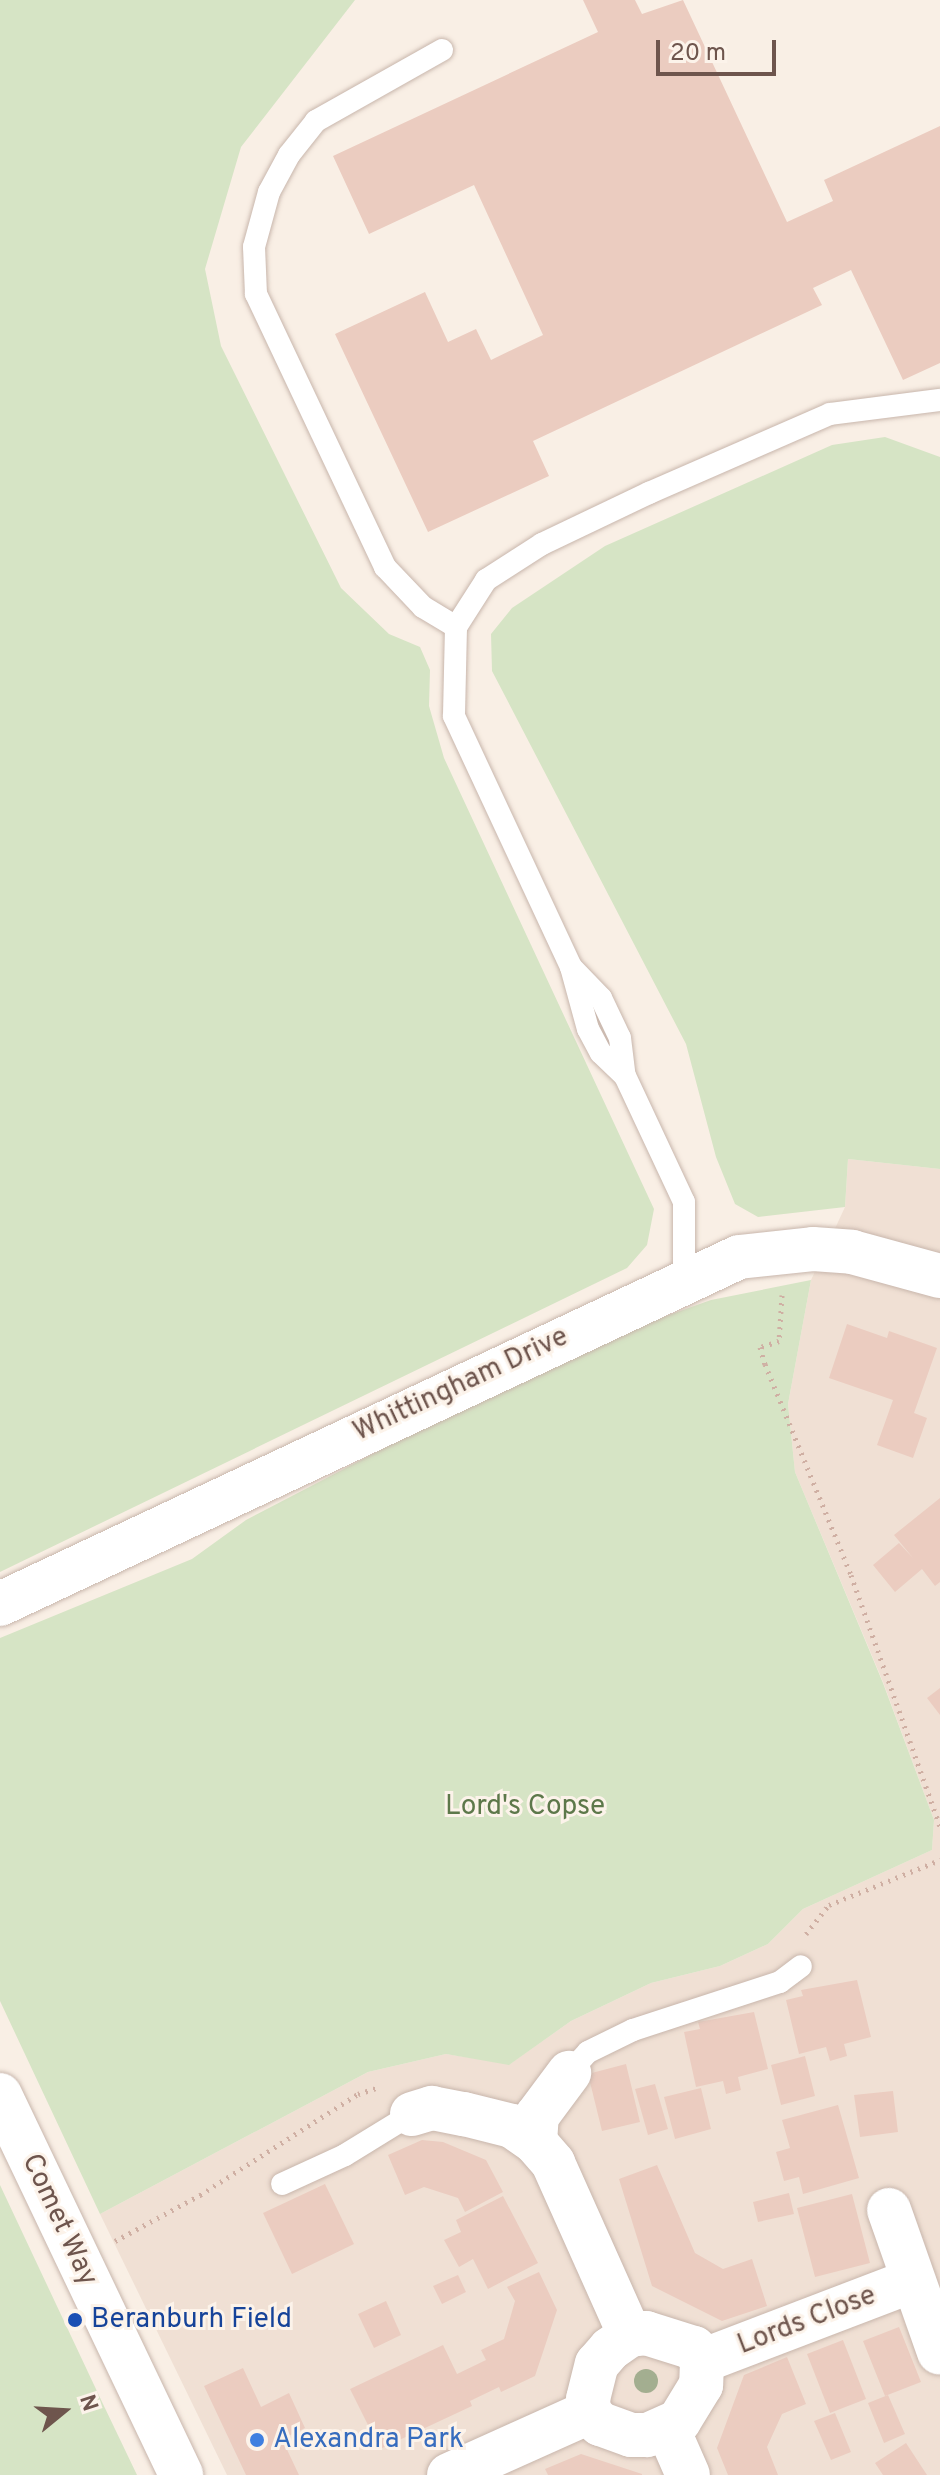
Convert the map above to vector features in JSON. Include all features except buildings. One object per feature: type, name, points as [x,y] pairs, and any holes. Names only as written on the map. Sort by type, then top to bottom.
[{"type":"street","name":"Whittingham Drive","points":[[0,1604],[684,1279],[739,1257],[785,1251],[852,1252],[940,1276]]},
{"type":"street","points":[[535,2142],[537,2116],[569,2073]]},
{"type":"street","name":"Comet Way","points":[[0,2095],[181,2475]]},
{"type":"street","points":[[412,2114],[432,2108],[512,2126],[535,2142],[553,2163],[630,2335],[597,2364],[589,2412]]},
{"type":"street","name":"Lords Close","points":[[889,2210],[940,2354]]},
{"type":"street","name":"Lords Close","points":[[702,2361],[912,2281]]},
{"type":"street","name":"Lords Close","points":[[630,2335],[672,2339],[694,2348],[702,2361],[701,2385],[690,2408],[667,2427]]},
{"type":"street","points":[[589,2412],[600,2424],[631,2435],[667,2427],[688,2475]]},
{"type":"street","points":[[449,2475],[589,2412]]},
{"type":"lane","points":[[442,50],[316,121],[269,192],[254,247],[256,294],[385,567],[423,607],[456,627]]},
{"type":"lane","points":[[684,1279],[684,1202],[625,1076],[601,1053],[588,1029],[571,967],[454,716],[456,627],[486,580],[542,544],[635,499],[830,414],[940,400]]},
{"type":"lane","points":[[569,2073],[588,2052],[633,2030],[780,1982],[801,1966]]},
{"type":"lane","points":[[282,2184],[345,2155],[412,2114]]},
{"type":"path","points":[[785,1251],[779,1341],[760,1347],[857,1589],[940,1827]]},
{"type":"shaded area","points":[[848,1159],[940,1169],[940,2475],[227,2475],[100,2214],[368,2072],[446,2054],[510,2064],[571,2021],[651,1983],[720,1966],[768,1944],[803,1909],[932,1850],[934,1820],[883,1682],[795,1472],[788,1404],[811,1280],[845,1207]]},
{"type":"green space","points":[[0,0],[355,0],[241,147],[205,269],[221,346],[341,588],[389,634],[420,647],[430,670],[429,706],[444,758],[654,1209],[647,1245],[627,1268],[0,1572]]},
{"type":"green space","points":[[885,437],[940,457],[940,1169],[848,1159],[845,1207],[758,1217],[735,1204],[716,1157],[686,1044],[492,671],[491,634],[512,608],[605,546],[832,445]]},
{"type":"green space","name":"Lord's Copse","points":[[811,1280],[788,1404],[795,1472],[883,1683],[934,1820],[932,1850],[803,1909],[768,1944],[720,1966],[651,1983],[571,2021],[509,2065],[446,2054],[368,2072],[100,2214],[0,2001],[0,1638],[192,1559],[246,1520],[576,1348],[711,1300]]},
{"type":"green space","points":[[0,2185],[103,2404],[137,2475],[0,2475]]},
{"type":"place","name":"Beranburh Field","points":[[75,2320]]},
{"type":"place","name":"Alexandra Park","points":[[257,2440]]}]
